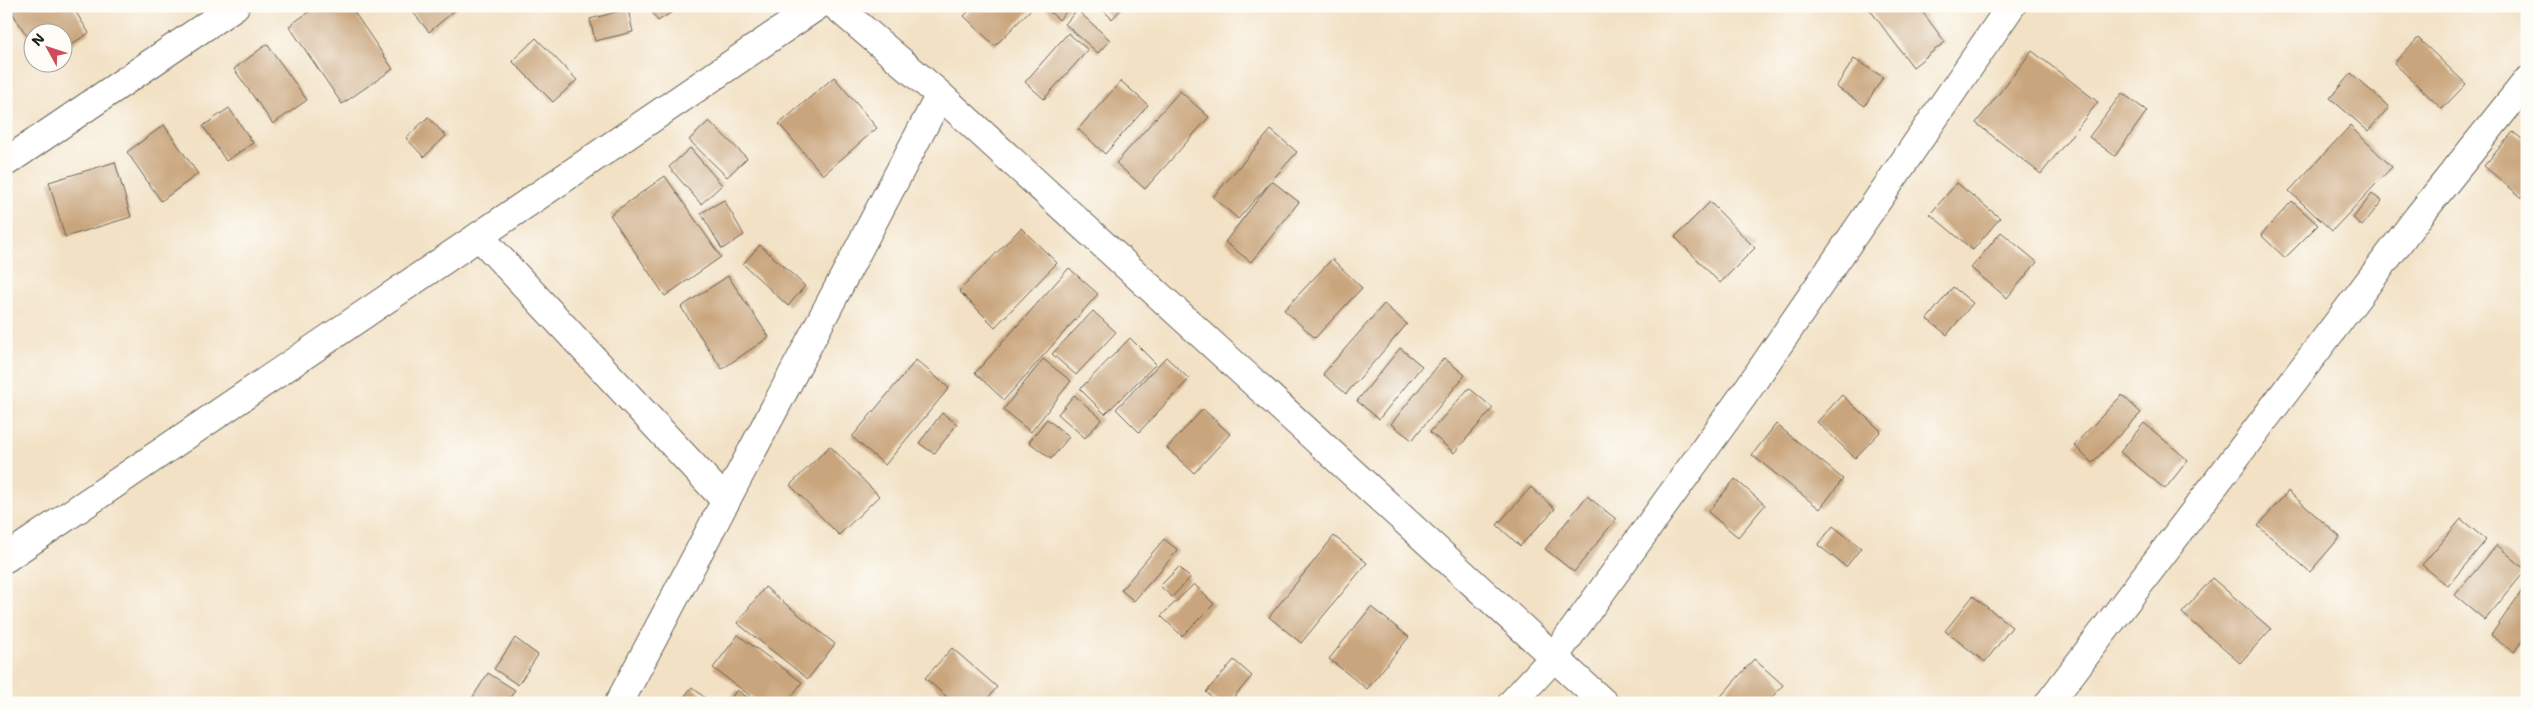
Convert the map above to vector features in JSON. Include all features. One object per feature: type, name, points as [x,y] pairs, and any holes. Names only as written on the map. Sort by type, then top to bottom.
[{"type":"street","points":[[6,162],[235,6]]},
{"type":"street","points":[[6,558],[817,6]]},
{"type":"street","points":[[836,6],[940,95],[1604,703]]},
{"type":"street","points":[[1512,703],[1554,657],[1743,396],[2011,6]]},
{"type":"street","points":[[2049,703],[2418,218],[2527,81]]},
{"type":"street","points":[[619,703],[940,95]]},
{"type":"street","points":[[479,236],[726,501]]},
{"type":"building","points":[[8,6],[72,6],[89,33],[72,44],[72,22],[22,22],[22,28]]},
{"type":"building","points":[[317,6],[350,6],[393,69],[342,104],[289,26]]},
{"type":"building","points":[[408,6],[460,6],[429,32]]},
{"type":"building","points":[[648,6],[681,6],[658,21]]},
{"type":"building","points":[[974,6],[1034,6],[995,46],[964,16]]},
{"type":"building","points":[[1043,6],[1071,6],[1059,20]]},
{"type":"building","points":[[1099,6],[1124,6],[1112,19]]},
{"type":"building","points":[[1867,6],[1918,6],[1945,42],[1913,67]]},
{"type":"building","points":[[628,9],[633,32],[595,41],[590,19]]},
{"type":"building","points":[[1077,10],[1110,40],[1098,53],[1065,24]]},
{"type":"building","points":[[1068,33],[1088,50],[1044,99],[1025,82]]},
{"type":"building","points":[[536,38],[577,80],[553,102],[512,61]]},
{"type":"building","points":[[2418,38],[2466,84],[2442,109],[2394,63]]},
{"type":"building","points":[[267,44],[307,100],[273,124],[234,69]]},
{"type":"building","points":[[2032,51],[2098,102],[2041,174],[1976,123]]},
{"type":"building","points":[[1854,59],[1883,77],[1865,106],[1836,87]]},
{"type":"building","points":[[2351,73],[2389,107],[2368,131],[2330,98]]},
{"type":"building","points":[[834,77],[877,128],[823,175],[779,124]]},
{"type":"building","points":[[1121,81],[1148,105],[1105,154],[1078,129]]},
{"type":"building","points":[[1180,91],[1209,117],[1145,189],[1116,163]]},
{"type":"building","points":[[2122,93],[2147,111],[2115,156],[2089,137]]},
{"type":"building","points":[[229,108],[253,143],[226,161],[203,126]]},
{"type":"building","points":[[428,117],[446,136],[424,157],[406,138]]},
{"type":"building","points":[[709,121],[747,158],[727,177],[689,140]]},
{"type":"building","points":[[164,125],[198,174],[161,201],[127,152]]},
{"type":"building","points":[[2350,126],[2392,167],[2332,231],[2289,191]]},
{"type":"building","points":[[1271,130],[1297,152],[1238,219],[1213,197]]},
{"type":"building","points":[[2513,132],[2527,143],[2527,202],[2484,166]]},
{"type":"building","points":[[690,148],[722,185],[701,204],[669,167]]},
{"type":"building","points":[[115,162],[131,217],[65,237],[49,182]]},
{"type":"building","points":[[665,176],[721,257],[665,296],[610,215]]},
{"type":"building","points":[[1272,181],[1299,202],[1251,262],[1225,242]]},
{"type":"building","points":[[1957,183],[2000,218],[1973,250],[1930,214]]},
{"type":"building","points":[[2372,194],[2382,201],[2362,226],[2353,218]]},
{"type":"building","points":[[724,200],[744,235],[722,249],[701,213]]},
{"type":"building","points":[[2292,201],[2318,225],[2285,258],[2261,235]]},
{"type":"building","points":[[1710,202],[1755,248],[1720,283],[1675,237]]},
{"type":"building","points":[[1021,228],[1057,263],[995,327],[959,291]]},
{"type":"building","points":[[2001,232],[2037,262],[2007,298],[1971,268]]},
{"type":"building","points":[[760,245],[805,286],[788,306],[743,264]]},
{"type":"building","points":[[1332,259],[1362,288],[1315,338],[1284,310]]},
{"type":"building","points":[[1069,268],[1098,294],[1004,400],[975,373]]},
{"type":"building","points":[[728,276],[769,337],[722,369],[681,307]]},
{"type":"building","points":[[1953,287],[1973,303],[1947,335],[1927,319]]},
{"type":"building","points":[[1384,304],[1407,324],[1346,394],[1323,374]]},
{"type":"building","points":[[1093,311],[1116,332],[1076,375],[1052,354]]},
{"type":"building","points":[[1130,338],[1156,364],[1105,414],[1080,389]]},
{"type":"building","points":[[1400,348],[1422,366],[1379,419],[1357,401]]},
{"type":"building","points":[[1166,357],[1189,379],[1139,432],[1116,409]]},
{"type":"building","points":[[1444,358],[1465,375],[1412,440],[1391,424]]},
{"type":"building","points":[[1043,359],[1071,381],[1031,432],[1003,410]]},
{"type":"building","points":[[916,360],[949,388],[885,465],[852,437]]},
{"type":"building","points":[[1469,388],[1493,408],[1454,453],[1430,432]]},
{"type":"building","points":[[1074,395],[1102,419],[1085,438],[1058,414]]},
{"type":"building","points":[[1842,395],[1881,431],[1855,458],[1817,422]]},
{"type":"building","points":[[2122,395],[2141,413],[2092,463],[2074,445]]},
{"type":"building","points":[[1203,409],[1230,434],[1194,473],[1167,448]]},
{"type":"building","points":[[942,413],[957,424],[934,454],[919,443]]},
{"type":"building","points":[[1047,419],[1069,437],[1051,459],[1029,442]]},
{"type":"building","points":[[2144,423],[2188,460],[2165,489],[2120,452]]},
{"type":"building","points":[[1776,424],[1843,479],[1820,509],[1752,455]]},
{"type":"building","points":[[830,446],[879,496],[839,535],[790,485]]},
{"type":"building","points":[[1735,479],[1765,505],[1738,537],[1708,512]]},
{"type":"building","points":[[1531,487],[1555,509],[1520,546],[1497,525]]},
{"type":"building","points":[[2288,491],[2340,537],[2310,572],[2258,526]]},
{"type":"building","points":[[1587,496],[1616,519],[1574,572],[1545,549]]},
{"type":"building","points":[[2461,519],[2486,540],[2448,586],[2422,565]]},
{"type":"building","points":[[1833,526],[1861,548],[1846,567],[1818,545]]},
{"type":"building","points":[[1334,536],[1367,563],[1301,643],[1269,617]]},
{"type":"building","points":[[1164,539],[1178,550],[1134,601],[1121,590]]},
{"type":"building","points":[[2497,545],[2526,570],[2485,620],[2455,595]]},
{"type":"building","points":[[1179,567],[1190,578],[1172,597],[1160,586]]},
{"type":"building","points":[[2212,578],[2271,629],[2240,663],[2182,613]]},
{"type":"building","points":[[1194,584],[1214,604],[1182,636],[1161,616]]},
{"type":"building","points":[[2527,584],[2527,634],[2514,652],[2491,635]]},
{"type":"building","points":[[765,587],[835,644],[808,679],[737,623]]},
{"type":"building","points":[[1973,596],[2012,627],[1985,662],[1945,631]]},
{"type":"building","points":[[1371,607],[1409,637],[1367,689],[1329,659]]},
{"type":"building","points":[[738,635],[802,682],[787,703],[760,703],[713,668]]},
{"type":"building","points":[[515,638],[538,655],[518,685],[494,669]]},
{"type":"building","points":[[952,648],[997,687],[984,703],[954,703],[925,678]]},
{"type":"building","points":[[1754,659],[1783,685],[1767,703],[1715,703]]},
{"type":"building","points":[[1234,660],[1252,676],[1229,703],[1219,703],[1206,692]]},
{"type":"building","points":[[488,673],[515,690],[507,703],[475,703],[471,700]]},
{"type":"building","points":[[692,687],[711,703],[679,703]]},
{"type":"building","points":[[737,690],[755,703],[727,703]]}]
